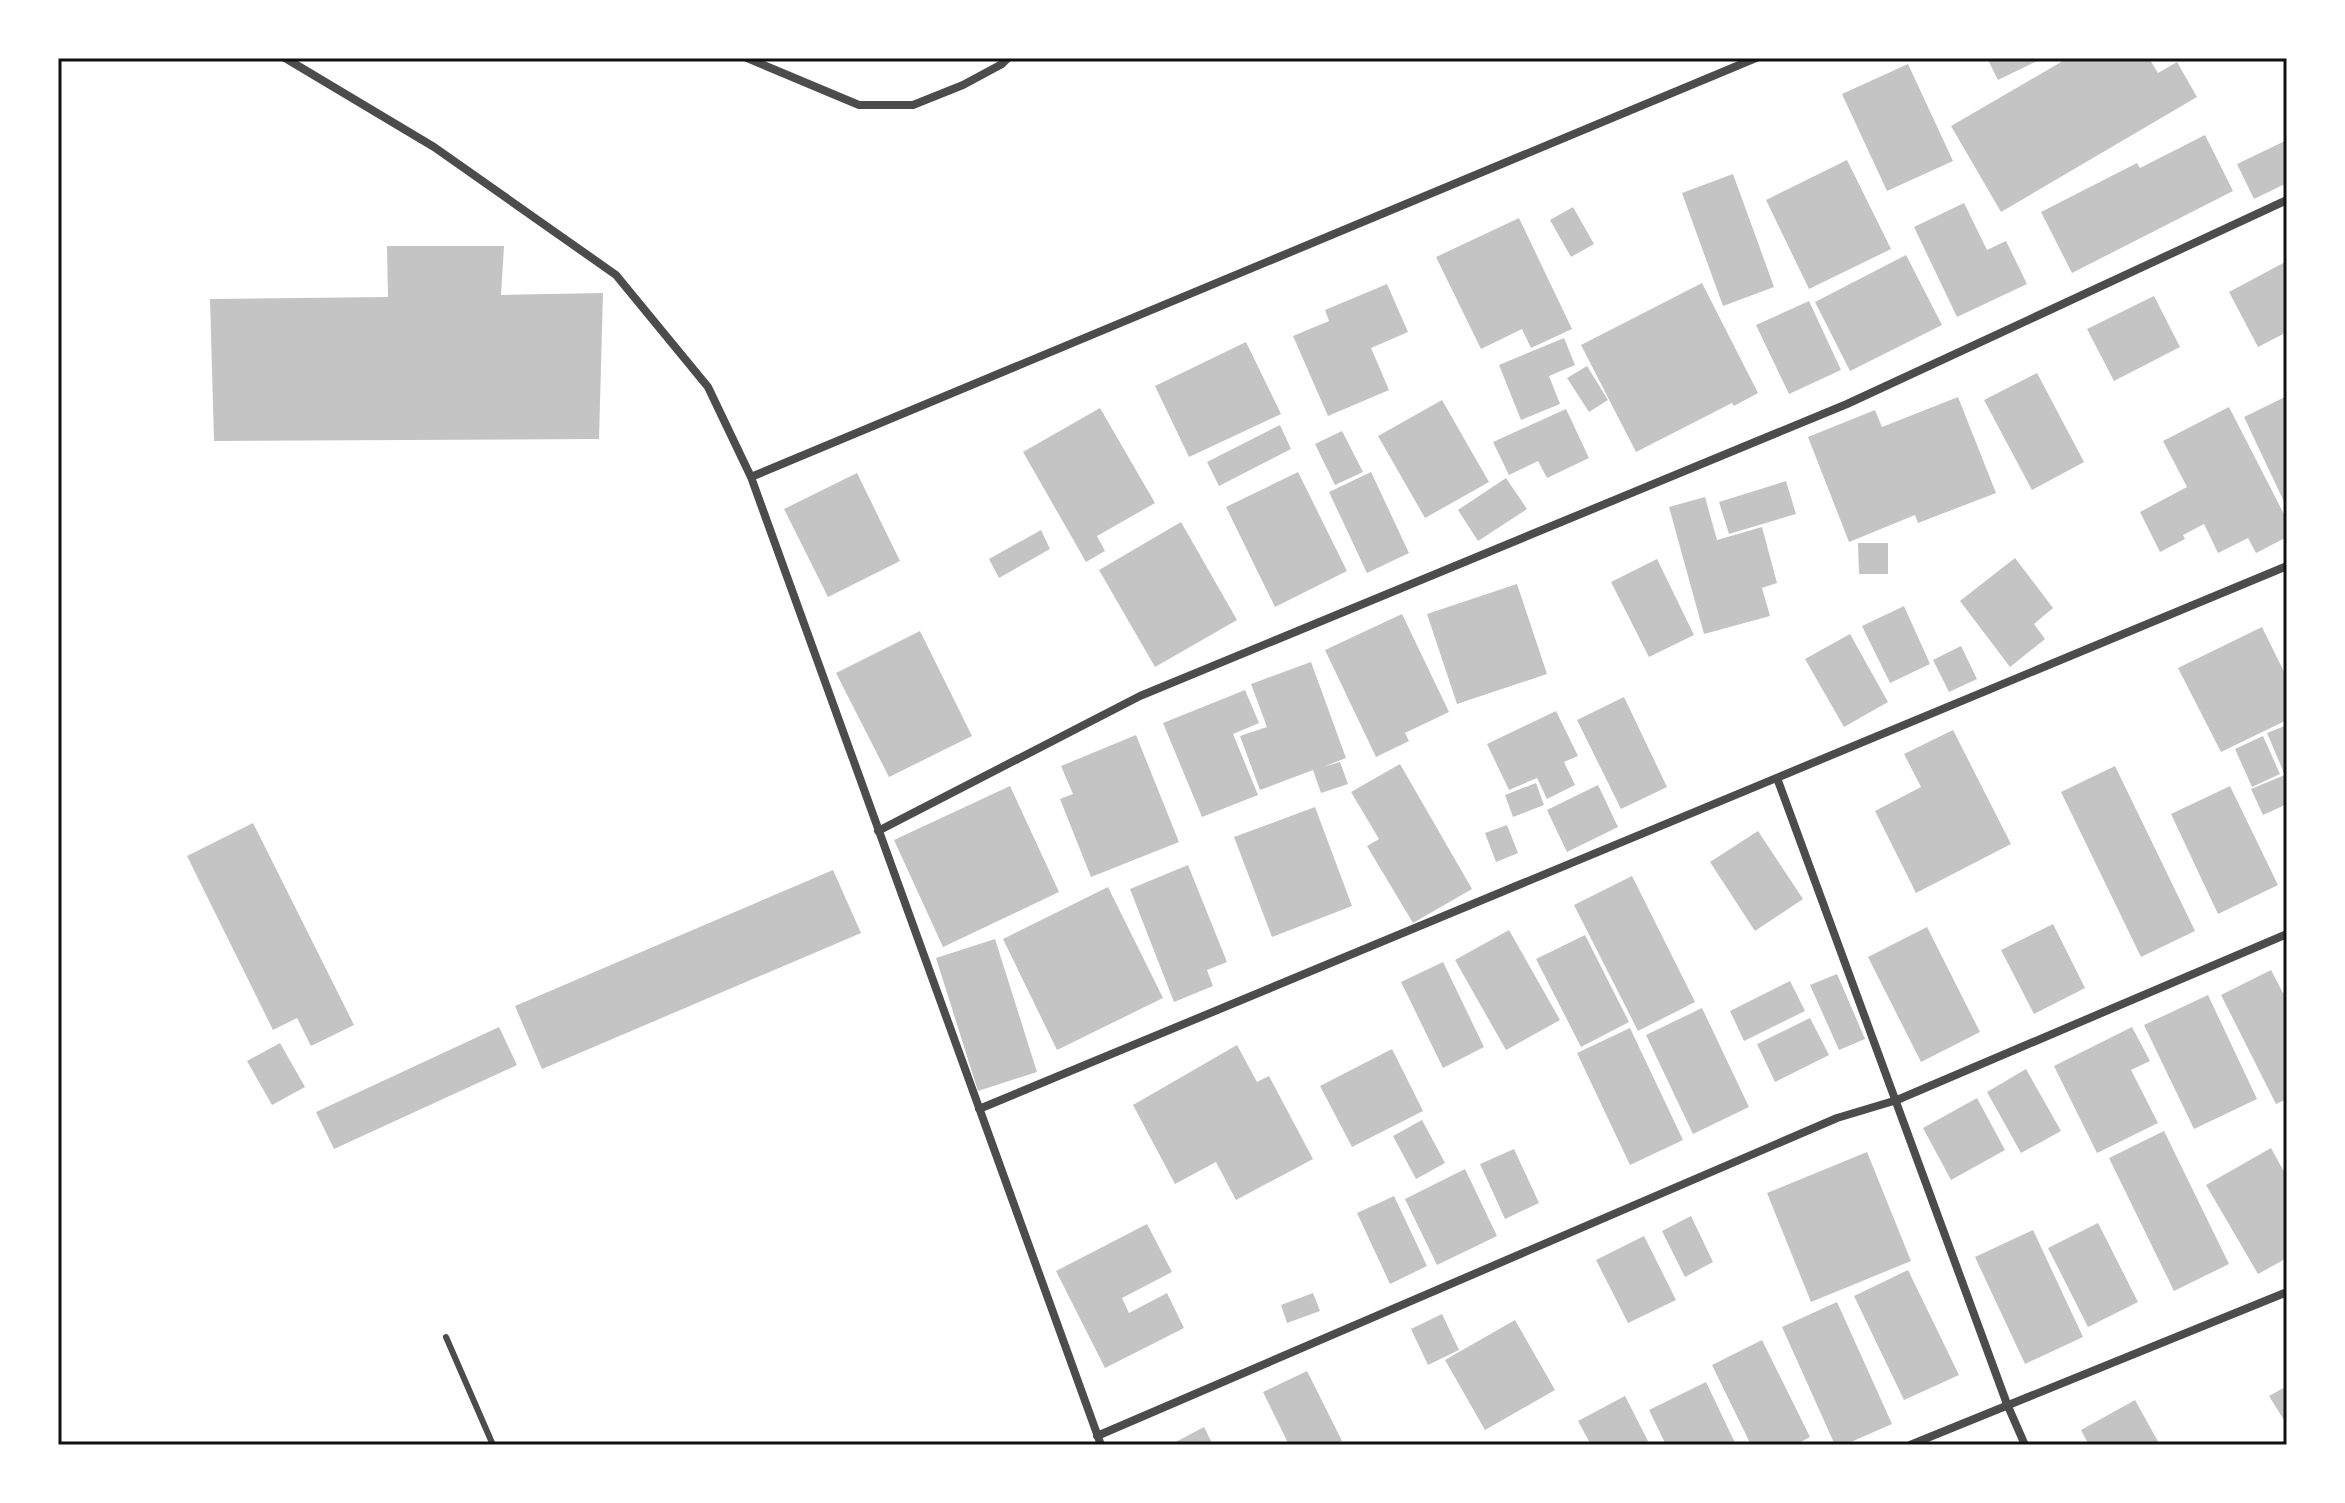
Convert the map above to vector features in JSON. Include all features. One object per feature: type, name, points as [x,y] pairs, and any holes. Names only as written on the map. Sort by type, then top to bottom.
[{"type":"street","points":[[285,58],[434,147],[616,275],[708,387],[751,477],[1099,1440],[1837,1118],[1897,1100],[2287,934]]},
{"type":"street","points":[[747,58],[859,105],[913,105],[963,85],[1008,58]]},
{"type":"street","points":[[751,477],[1756,58]]},
{"type":"street","points":[[878,831],[1140,696],[1847,404],[2287,200]]},
{"type":"street","points":[[979,1109],[2287,566]]},
{"type":"street","points":[[1777,778],[2007,1404],[2025,1445]]},
{"type":"street","points":[[1910,1445],[2287,1292]]},
{"type":"lane","points":[[446,1337],[493,1445]]},
{"type":"building","points":[[1987,58],[2043,58],[1998,80]]},
{"type":"building","points":[[2068,58],[2149,58],[2158,73],[2177,62],[2197,97],[2001,212],[1951,126]]},
{"type":"building","points":[[1908,64],[1953,161],[1887,191],[1842,94]]},
{"type":"building","points":[[2205,135],[2233,191],[2072,273],[2041,212],[2137,163],[2140,168]]},
{"type":"building","points":[[2287,140],[2287,183],[2254,199],[2237,164]]},
{"type":"building","points":[[1847,160],[1891,249],[1809,289],[1766,200]]},
{"type":"building","points":[[1733,174],[1774,287],[1723,306],[1682,193]]},
{"type":"building","points":[[1964,203],[1987,250],[2006,241],[2027,284],[1957,317],[1914,227]]},
{"type":"building","points":[[1573,207],[1594,244],[1571,257],[1550,220]]},
{"type":"building","points":[[1519,218],[1572,329],[1531,348],[1522,329],[1481,349],[1436,257]]},
{"type":"building","points":[[387,246],[504,246],[501,295],[603,293],[599,439],[214,441],[210,299],[388,297]]},
{"type":"building","points":[[1906,255],[1942,325],[1850,371],[1815,302]]},
{"type":"building","points":[[2287,261],[2287,332],[2258,347],[2229,292]]},
{"type":"building","points":[[1702,283],[1758,393],[1636,452],[1581,345]]},
{"type":"building","points":[[1387,284],[1408,332],[1371,348],[1389,390],[1328,416],[1293,336],[1329,321],[1325,310]]},
{"type":"building","points":[[2154,296],[2180,347],[2114,381],[2087,329]]},
{"type":"building","points":[[1809,301],[1841,370],[1789,394],[1756,325]]},
{"type":"building","points":[[1564,338],[1575,365],[1549,376],[1560,404],[1521,420],[1499,365]]},
{"type":"building","points":[[1246,342],[1281,414],[1189,457],[1155,386]]},
{"type":"building","points":[[1587,366],[1608,400],[1589,412],[1567,378]]},
{"type":"building","points":[[2037,373],[2084,462],[2032,490],[1984,400]]},
{"type":"building","points":[[2287,396],[2287,508],[2244,417]]},
{"type":"building","points":[[1958,397],[1996,493],[1918,523],[1915,515],[1849,542],[1808,437],[1875,410],[1882,427]]},
{"type":"building","points":[[1442,400],[1489,482],[1425,518],[1378,436]]},
{"type":"building","points":[[2229,407],[2287,520],[2287,537],[2256,553],[2248,538],[2218,553],[2204,524],[2183,535],[2185,539],[2160,552],[2140,512],[2187,487],[2163,441]]},
{"type":"building","points":[[1100,408],[1155,503],[1097,536],[1105,551],[1086,562],[1023,452]]},
{"type":"building","points":[[1566,409],[1589,458],[1547,478],[1538,461],[1509,475],[1493,442]]},
{"type":"building","points":[[1280,425],[1291,449],[1219,486],[1207,462]]},
{"type":"building","points":[[1342,431],[1363,472],[1335,485],[1315,444]]},
{"type":"building","points":[[1298,472],[1347,571],[1275,607],[1226,507]]},
{"type":"building","points":[[1371,472],[1409,553],[1367,573],[1329,492]]},
{"type":"building","points":[[857,473],[900,561],[828,597],[784,509]]},
{"type":"building","points":[[1506,478],[1527,509],[1478,541],[1458,510]]},
{"type":"building","points":[[1786,481],[1796,514],[1729,534],[1719,502]]},
{"type":"building","points":[[1705,497],[1717,540],[1762,527],[1777,583],[1762,588],[1770,616],[1704,634],[1669,507]]},
{"type":"building","points":[[1181,522],[1237,620],[1155,667],[1099,570]]},
{"type":"building","points":[[1041,530],[1050,549],[999,578],[989,559]]},
{"type":"building","points":[[1858,543],[1888,543],[1888,574],[1859,574]]},
{"type":"building","points":[[2015,558],[2053,608],[2034,624],[2045,639],[2010,667],[1960,601]]},
{"type":"building","points":[[1657,559],[1694,635],[1649,657],[1611,582]]},
{"type":"building","points":[[1517,584],[1547,674],[1457,704],[1427,614]]},
{"type":"building","points":[[1904,606],[1930,664],[1890,683],[1862,626]]},
{"type":"building","points":[[1402,614],[1449,712],[1405,733],[1409,741],[1376,757],[1325,650]]},
{"type":"building","points":[[2262,627],[2287,678],[2287,720],[2221,752],[2178,668]]},
{"type":"building","points":[[920,631],[972,736],[889,777],[836,673]]},
{"type":"building","points":[[1850,634],[1888,702],[1844,727],[1805,659]]},
{"type":"building","points":[[1961,646],[1977,679],[1949,692],[1933,660]]},
{"type":"building","points":[[1311,662],[1346,758],[1323,767],[1340,762],[1348,784],[1321,793],[1313,770],[1260,790],[1240,736],[1267,727],[1251,684]]},
{"type":"building","points":[[1245,690],[1259,723],[1233,734],[1258,795],[1202,817],[1163,723]]},
{"type":"building","points":[[1624,697],[1667,787],[1621,809],[1577,720]]},
{"type":"building","points":[[1556,711],[1578,756],[1564,762],[1575,785],[1547,799],[1537,778],[1509,790],[1487,744]]},
{"type":"building","points":[[2287,725],[2287,771],[2284,773],[2267,733]]},
{"type":"building","points":[[1953,730],[2011,844],[1916,893],[1875,811],[1921,787],[1904,754]]},
{"type":"building","points":[[1136,735],[1179,842],[1091,877],[1060,799],[1073,794],[1061,766]]},
{"type":"building","points":[[2263,736],[2280,774],[2252,787],[2235,749]]},
{"type":"building","points":[[1400,764],[1472,889],[1413,923],[1367,846],[1379,839],[1351,792]]},
{"type":"building","points":[[2115,766],[2195,931],[2141,957],[2061,792]]},
{"type":"building","points":[[2287,774],[2287,804],[2263,815],[2251,789]]},
{"type":"building","points":[[1536,783],[1544,805],[1513,817],[1505,795]]},
{"type":"building","points":[[1598,785],[1618,827],[1567,852],[1547,810]]},
{"type":"building","points":[[1010,786],[1059,892],[943,947],[894,840]]},
{"type":"building","points":[[2230,786],[2278,885],[2218,914],[2171,814]]},
{"type":"building","points":[[1315,807],[1352,906],[1272,937],[1234,837]]},
{"type":"building","points":[[253,823],[354,1025],[311,1046],[297,1018],[273,1030],[187,856]]},
{"type":"building","points":[[1507,825],[1518,853],[1496,862],[1485,833]]},
{"type":"building","points":[[1758,831],[1803,899],[1755,931],[1710,862]]},
{"type":"building","points":[[1188,865],[1227,962],[1207,970],[1213,986],[1174,1002],[1130,889]]},
{"type":"building","points":[[833,870],[861,933],[542,1069],[515,1006]]},
{"type":"building","points":[[1632,876],[1695,1002],[1638,1031],[1574,905]]},
{"type":"building","points":[[1108,887],[1163,998],[1057,1050],[1003,939]]},
{"type":"building","points":[[2053,924],[2085,988],[2034,1014],[2001,950]]},
{"type":"building","points":[[1927,927],[1980,1032],[1921,1062],[1868,957]]},
{"type":"building","points":[[1509,930],[1560,1020],[1506,1050],[1455,960]]},
{"type":"building","points":[[1585,935],[1629,1022],[1581,1047],[1536,959]]},
{"type":"building","points":[[995,939],[1037,1072],[978,1091],[936,958]]},
{"type":"building","points":[[1443,962],[1484,1047],[1443,1068],[1401,982]]},
{"type":"building","points":[[2271,970],[2283,993],[2287,991],[2287,1099],[2276,1104],[2221,995]]},
{"type":"building","points":[[1837,974],[1865,1039],[1839,1050],[1810,985]]},
{"type":"building","points":[[1790,981],[1805,1011],[1744,1041],[1730,1011]]},
{"type":"building","points":[[2208,995],[2257,1099],[2194,1129],[2144,1025]]},
{"type":"building","points":[[1702,1008],[1749,1107],[1693,1134],[1646,1035]]},
{"type":"building","points":[[1810,1018],[1829,1055],[1775,1082],[1757,1044]]},
{"type":"building","points":[[499,1027],[517,1065],[334,1149],[316,1112]]},
{"type":"building","points":[[2132,1027],[2150,1061],[2131,1070],[2158,1123],[2097,1153],[2054,1066]]},
{"type":"building","points":[[1630,1028],[1683,1140],[1630,1165],[1577,1053]]},
{"type":"building","points":[[280,1043],[305,1087],[272,1105],[247,1061]]},
{"type":"building","points":[[1237,1045],[1257,1082],[1269,1076],[1313,1159],[1236,1200],[1216,1162],[1175,1184],[1133,1105]]},
{"type":"building","points":[[1392,1049],[1423,1111],[1352,1147],[1320,1086]]},
{"type":"building","points":[[2026,1069],[2061,1131],[2021,1153],[1987,1092]]},
{"type":"building","points":[[1977,1098],[2005,1150],[1951,1180],[1923,1128]]},
{"type":"building","points":[[1422,1120],[1445,1163],[1416,1179],[1393,1136]]},
{"type":"building","points":[[2164,1131],[2229,1264],[2174,1291],[2109,1158]]},
{"type":"building","points":[[2271,1148],[2287,1177],[2287,1258],[2258,1274],[2206,1185]]},
{"type":"building","points":[[1514,1149],[1539,1203],[1505,1219],[1480,1164]]},
{"type":"building","points":[[1867,1152],[1911,1261],[1811,1302],[1767,1193]]},
{"type":"building","points":[[1465,1169],[1497,1236],[1437,1265],[1405,1199]]},
{"type":"building","points":[[1394,1196],[1427,1266],[1390,1284],[1357,1213]]},
{"type":"building","points":[[1691,1216],[1713,1262],[1685,1277],[1662,1231]]},
{"type":"building","points":[[2098,1223],[2138,1302],[2088,1327],[2048,1248]]},
{"type":"building","points":[[1147,1224],[1172,1272],[1122,1298],[1129,1313],[1167,1293],[1184,1328],[1105,1368],[1056,1271]]},
{"type":"building","points":[[2033,1230],[2083,1337],[2025,1364],[1975,1257]]},
{"type":"building","points":[[1644,1236],[1676,1300],[1628,1323],[1596,1260]]},
{"type":"building","points":[[1908,1270],[1959,1375],[1904,1400],[1854,1296]]},
{"type":"building","points":[[1313,1293],[1320,1311],[1287,1323],[1281,1305]]},
{"type":"building","points":[[1837,1302],[1892,1424],[1844,1445],[1835,1445],[1782,1327]]},
{"type":"building","points":[[1442,1314],[1459,1350],[1428,1365],[1411,1329]]},
{"type":"building","points":[[1515,1320],[1555,1390],[1485,1430],[1445,1360]]},
{"type":"building","points":[[1762,1340],[1810,1437],[1795,1445],[1751,1445],[1712,1365]]},
{"type":"building","points":[[1307,1371],[1342,1441],[1333,1445],[1289,1445],[1263,1392]]},
{"type":"building","points":[[1706,1382],[1736,1445],[1666,1445],[1649,1410]]},
{"type":"building","points":[[2287,1386],[2287,1425],[2269,1396]]},
{"type":"building","points":[[1625,1396],[1650,1445],[1591,1445],[1578,1421]]},
{"type":"building","points":[[2135,1400],[2160,1445],[2089,1445],[2081,1430]]},
{"type":"building","points":[[1204,1427],[1213,1445],[1170,1445]]}]
